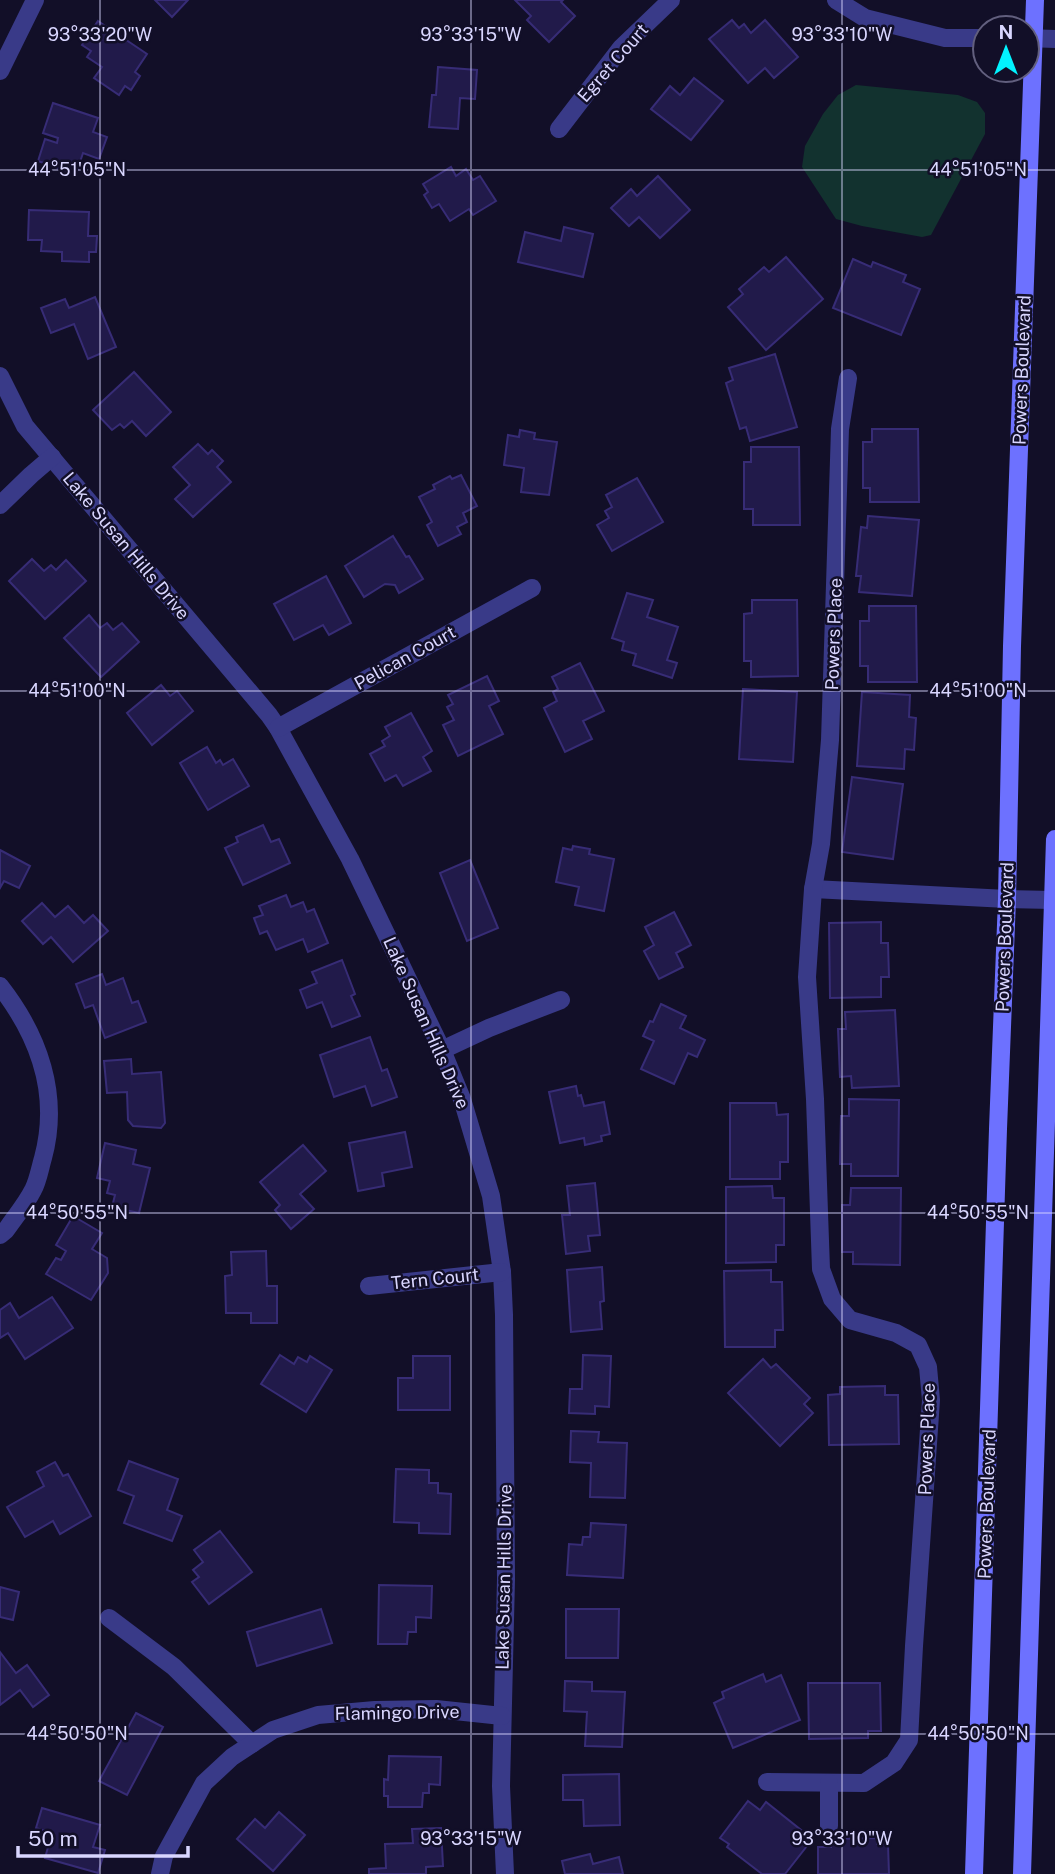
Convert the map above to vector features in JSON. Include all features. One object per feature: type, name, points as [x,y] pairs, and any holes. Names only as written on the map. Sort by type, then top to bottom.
[{"type":"main road","name":"Powers Boulevard","points":[[975,1874],[1007,899],[1029,84]]},
{"type":"main road","points":[[1021,1874],[1055,839]]},
{"type":"street","points":[[0,71],[35,0]]},
{"type":"street","name":"Egret Court","points":[[558,129],[621,48],[671,0]]},
{"type":"street","points":[[836,0],[865,18],[945,38],[971,38]]},
{"type":"street","name":"Lake Susan Hills Drive","points":[[0,376],[25,426],[278,728],[350,859],[442,1050],[462,1099],[491,1196],[502,1272],[506,1579],[500,1786],[505,1874]]},
{"type":"street","name":"Powers Place","points":[[767,1782],[864,1783],[894,1763],[909,1740],[931,1400],[929,1367],[918,1345],[896,1333],[850,1320],[832,1299],[821,1269],[815,1099],[807,977],[813,889],[821,844],[830,740],[840,429],[848,378]]},
{"type":"street","points":[[0,505],[52,457]]},
{"type":"street","name":"Pelican Court","points":[[278,728],[532,588]]},
{"type":"street","points":[[813,889],[1053,900]]},
{"type":"street","points":[[0,986],[28,1029],[44,1069],[49,1107],[46,1147],[35,1187],[0,1236]]},
{"type":"street","points":[[442,1050],[561,1000]]},
{"type":"street","name":"Tern Court","points":[[369,1286],[502,1272]]},
{"type":"street","points":[[110,1618],[174,1667],[252,1744]]},
{"type":"street","name":"Flamingo Drive","points":[[160,1874],[164,1856],[204,1783],[232,1757],[273,1730],[318,1715],[375,1710],[436,1709],[502,1716]]},
{"type":"street","points":[[829,1783],[829,1826]]},
{"type":"green space","points":[[856,85],[958,95],[977,102],[985,113],[985,134],[931,235],[922,237],[836,219],[802,167],[805,146],[823,114],[838,95]]},
{"type":"building","points":[[155,0],[188,0],[172,17]]},
{"type":"building","points":[[515,0],[563,0],[561,2],[575,16],[549,42],[527,20],[531,16]]},
{"type":"building","points":[[732,20],[739,28],[744,24],[751,33],[765,20],[798,57],[774,78],[765,68],[748,83],[709,39]]},
{"type":"building","points":[[98,21],[147,54],[135,72],[140,76],[131,90],[125,86],[119,95],[94,78],[102,67],[87,57],[91,51],[82,45]]},
{"type":"building","points":[[438,67],[477,70],[475,99],[460,98],[458,129],[429,127],[432,95],[436,95]]},
{"type":"building","points":[[694,78],[723,101],[691,140],[651,109],[670,86],[680,95]]},
{"type":"building","points":[[53,103],[98,118],[93,132],[107,137],[99,159],[83,153],[76,174],[38,161],[45,139],[57,143],[58,138],[43,133]]},
{"type":"building","points":[[451,167],[456,176],[466,169],[473,180],[480,176],[496,201],[473,215],[469,209],[450,221],[439,204],[432,208],[424,195],[428,192],[423,184]]},
{"type":"building","points":[[658,176],[690,210],[660,238],[639,217],[629,226],[611,208],[631,189],[637,196]]},
{"type":"building","points":[[29,210],[89,212],[88,236],[97,236],[96,252],[89,252],[89,262],[62,261],[62,252],[41,251],[42,240],[28,240]]},
{"type":"building","points":[[564,227],[593,234],[583,277],[518,262],[525,232],[561,241]]},
{"type":"building","points":[[786,257],[823,299],[766,350],[728,307],[743,294],[739,289],[764,267],[769,272]]},
{"type":"building","points":[[853,259],[871,267],[873,262],[906,275],[903,282],[920,289],[901,335],[833,308]]},
{"type":"building","points":[[95,297],[116,347],[88,359],[74,324],[51,333],[41,308],[65,299],[69,308]]},
{"type":"building","points":[[775,354],[797,427],[750,441],[746,427],[740,429],[726,383],[733,380],[729,368]]},
{"type":"building","points":[[134,372],[171,412],[146,436],[132,421],[124,428],[120,424],[112,430],[93,410]]},
{"type":"building","points":[[872,429],[918,429],[919,502],[870,502],[870,488],[863,488],[863,442],[872,442]]},
{"type":"building","points":[[520,430],[535,433],[534,439],[557,442],[549,495],[521,492],[524,468],[504,465],[508,435],[519,437]]},
{"type":"building","points":[[198,444],[208,454],[212,450],[223,461],[217,467],[231,482],[193,517],[175,499],[190,485],[173,467]]},
{"type":"building","points":[[751,447],[799,447],[800,525],[753,525],[753,509],[744,509],[744,462],[751,462]]},
{"type":"building","points":[[461,475],[477,506],[463,513],[467,522],[457,527],[461,534],[438,546],[427,525],[432,522],[419,497],[435,489],[433,485],[450,476],[452,479]]},
{"type":"building","points":[[637,478],[663,522],[612,551],[597,525],[609,518],[605,511],[612,507],[606,495]]},
{"type":"building","points":[[868,516],[919,520],[912,596],[859,592],[861,576],[856,576],[861,527],[867,528]]},
{"type":"building","points":[[393,536],[423,579],[399,593],[395,585],[385,584],[364,597],[345,566]]},
{"type":"building","points":[[32,559],[44,571],[51,565],[56,570],[66,560],[86,581],[45,619],[9,581]]},
{"type":"building","points":[[326,576],[351,623],[329,635],[323,625],[294,640],[274,604]]},
{"type":"building","points":[[627,593],[653,600],[647,617],[678,627],[667,660],[677,663],[672,678],[633,665],[636,654],[622,650],[624,642],[612,638]]},
{"type":"building","points":[[752,600],[797,600],[798,676],[751,677],[751,661],[744,661],[744,614],[752,613]]},
{"type":"building","points":[[869,606],[916,606],[917,682],[868,682],[868,666],[860,666],[860,621],[869,621]]},
{"type":"building","points":[[89,615],[100,628],[107,623],[113,630],[122,623],[139,642],[101,677],[64,638]]},
{"type":"building","points":[[580,663],[604,711],[583,721],[592,739],[565,752],[544,708],[557,701],[553,692],[558,689],[552,677]]},
{"type":"building","points":[[487,676],[499,701],[489,706],[503,734],[458,756],[443,725],[454,720],[447,707],[453,704],[448,695]]},
{"type":"building","points":[[161,685],[170,696],[177,691],[193,711],[152,745],[127,713]]},
{"type":"building","points":[[743,689],[797,692],[793,762],[739,759]]},
{"type":"building","points":[[862,692],[910,695],[909,717],[916,718],[914,750],[905,749],[904,769],[857,766]]},
{"type":"building","points":[[411,713],[432,751],[423,757],[431,771],[403,786],[396,775],[385,781],[370,754],[385,746],[382,741],[390,736],[385,727]]},
{"type":"building","points":[[207,747],[216,763],[220,760],[223,765],[233,759],[249,786],[208,810],[180,763]]},
{"type":"building","points":[[852,777],[903,784],[893,859],[842,852]]},
{"type":"building","points":[[263,825],[271,842],[279,839],[290,863],[243,885],[225,848],[238,842],[236,837]]},
{"type":"building","points":[[573,846],[590,849],[589,854],[614,859],[604,911],[575,905],[579,887],[556,882],[563,848],[572,850]]},
{"type":"building","points":[[0,850],[30,866],[19,888],[4,881],[0,888]]},
{"type":"building","points":[[470,860],[498,928],[467,941],[440,873]]},
{"type":"building","points":[[286,895],[291,907],[303,902],[307,912],[314,909],[328,943],[308,952],[303,939],[276,950],[267,931],[260,934],[254,918],[263,915],[259,906]]},
{"type":"building","points":[[42,903],[55,917],[68,906],[84,923],[93,915],[108,931],[73,962],[51,937],[43,944],[22,921]]},
{"type":"building","points":[[674,912],[691,945],[676,953],[683,967],[659,979],[644,951],[654,945],[645,927]]},
{"type":"building","points":[[881,922],[881,943],[888,943],[889,977],[881,977],[881,997],[830,998],[829,923]]},
{"type":"building","points":[[342,960],[355,994],[351,996],[360,1016],[332,1027],[322,1002],[307,1008],[300,990],[317,983],[312,972]]},
{"type":"building","points":[[102,974],[106,985],[123,978],[132,1003],[138,1001],[146,1022],[105,1038],[93,1005],[85,1008],[76,984]]},
{"type":"building","points":[[661,1004],[686,1016],[680,1028],[705,1040],[697,1057],[688,1053],[674,1084],[641,1069],[654,1041],[643,1036]]},
{"type":"building","points":[[895,1010],[899,1086],[852,1088],[851,1076],[840,1077],[838,1029],[846,1029],[845,1012]]},
{"type":"building","points":[[370,1037],[382,1071],[387,1069],[397,1097],[372,1106],[365,1086],[334,1097],[320,1055]]},
{"type":"building","points":[[131,1059],[132,1074],[161,1072],[165,1123],[161,1128],[133,1126],[128,1120],[127,1092],[107,1093],[104,1061]]},
{"type":"building","points":[[576,1086],[584,1106],[604,1102],[610,1134],[601,1136],[602,1141],[585,1145],[584,1138],[560,1143],[549,1092]]},
{"type":"building","points":[[849,1099],[899,1100],[898,1176],[851,1176],[851,1164],[840,1164],[841,1116],[849,1116]]},
{"type":"building","points":[[730,1103],[776,1103],[777,1115],[788,1114],[788,1162],[780,1162],[780,1179],[730,1179]]},
{"type":"building","points":[[405,1132],[412,1167],[382,1173],[384,1186],[358,1191],[349,1143]]},
{"type":"building","points":[[105,1143],[136,1150],[133,1164],[150,1168],[139,1213],[112,1207],[115,1195],[107,1193],[110,1181],[97,1178]]},
{"type":"building","points":[[303,1145],[326,1171],[300,1194],[314,1209],[291,1229],[275,1210],[280,1205],[260,1182]]},
{"type":"building","points":[[595,1183],[600,1235],[588,1236],[590,1251],[566,1254],[562,1215],[570,1215],[567,1186]]},
{"type":"building","points":[[772,1186],[773,1198],[784,1198],[784,1245],[776,1245],[776,1262],[726,1263],[726,1187]]},
{"type":"building","points":[[851,1188],[901,1188],[900,1265],[853,1264],[853,1252],[842,1252],[842,1205],[850,1205]]},
{"type":"building","points":[[73,1216],[102,1233],[92,1249],[107,1258],[108,1273],[91,1300],[46,1274],[56,1258],[61,1260],[66,1251],[56,1245]]},
{"type":"building","points":[[266,1251],[267,1286],[277,1286],[277,1323],[251,1323],[251,1313],[226,1313],[225,1276],[232,1275],[231,1252]]},
{"type":"building","points":[[602,1267],[602,1329],[571,1332],[567,1270]]},
{"type":"building","points":[[771,1270],[771,1282],[782,1282],[783,1330],[775,1330],[775,1347],[725,1347],[724,1271]]},
{"type":"building","points":[[52,1297],[73,1328],[25,1359],[8,1333],[0,1338],[0,1310],[10,1303],[19,1318]]},
{"type":"building","points":[[280,1355],[294,1364],[298,1357],[307,1362],[310,1356],[332,1370],[306,1412],[261,1384]]},
{"type":"building","points":[[583,1355],[611,1356],[609,1407],[595,1406],[595,1414],[569,1413],[570,1389],[582,1389]]},
{"type":"building","points":[[413,1356],[450,1356],[450,1410],[398,1410],[398,1378],[413,1378]]},
{"type":"building","points":[[763,1359],[771,1368],[776,1364],[810,1398],[804,1404],[813,1413],[780,1446],[728,1393]]},
{"type":"building","points":[[885,1386],[885,1395],[898,1395],[899,1444],[829,1445],[828,1395],[840,1394],[840,1387]]},
{"type":"building","points":[[571,1431],[599,1432],[598,1442],[627,1443],[625,1498],[590,1497],[591,1463],[570,1462]]},
{"type":"building","points":[[129,1461],[178,1479],[167,1510],[182,1516],[172,1541],[124,1523],[134,1496],[118,1490]]},
{"type":"building","points":[[55,1462],[63,1476],[68,1474],[91,1516],[60,1534],[53,1521],[25,1537],[7,1507],[44,1486],[37,1472]]},
{"type":"building","points":[[396,1469],[429,1470],[429,1483],[438,1483],[438,1493],[451,1494],[450,1534],[419,1533],[419,1523],[394,1522]]},
{"type":"building","points":[[591,1523],[626,1525],[623,1578],[567,1575],[569,1544],[582,1545],[583,1537],[590,1537]]},
{"type":"building","points":[[220,1531],[252,1572],[209,1604],[192,1582],[199,1577],[193,1570],[203,1562],[194,1550]]},
{"type":"building","points":[[379,1585],[432,1586],[431,1618],[416,1617],[416,1632],[408,1632],[407,1644],[378,1644]]},
{"type":"building","points":[[0,1587],[19,1592],[13,1620],[0,1617]]},
{"type":"building","points":[[321,1609],[332,1643],[257,1666],[247,1632]]},
{"type":"building","points":[[566,1609],[619,1609],[618,1658],[566,1658]]},
{"type":"building","points":[[0,1652],[16,1673],[27,1665],[49,1695],[33,1707],[20,1690],[0,1705]]},
{"type":"building","points":[[763,1674],[766,1682],[781,1675],[800,1720],[733,1748],[714,1703],[724,1698],[722,1692]]},
{"type":"building","points":[[565,1681],[592,1682],[592,1691],[625,1692],[622,1747],[585,1746],[587,1712],[564,1711]]},
{"type":"building","points":[[808,1683],[880,1683],[881,1731],[868,1731],[868,1738],[809,1739]]},
{"type":"building","points":[[136,1713],[163,1727],[127,1795],[99,1781]]},
{"type":"building","points":[[389,1756],[441,1757],[440,1785],[429,1784],[429,1793],[423,1793],[422,1807],[388,1807],[388,1796],[384,1796],[384,1779],[388,1780]]},
{"type":"building","points":[[619,1774],[620,1825],[584,1826],[583,1800],[563,1800],[563,1775]]},
{"type":"building","points":[[748,1801],[760,1810],[766,1802],[801,1830],[795,1837],[807,1846],[785,1874],[762,1874],[727,1847],[729,1844],[720,1838]]},
{"type":"building","points":[[42,1808],[100,1825],[93,1847],[105,1850],[98,1873],[45,1858],[52,1833],[36,1828]]},
{"type":"building","points":[[279,1812],[305,1835],[273,1871],[237,1839],[255,1819],[265,1828]]},
{"type":"building","points":[[441,1828],[443,1866],[426,1867],[426,1874],[369,1874],[369,1869],[386,1868],[385,1844],[413,1843],[412,1829]]},
{"type":"building","points":[[877,1838],[877,1844],[888,1844],[889,1874],[818,1874],[818,1847],[831,1847],[831,1839]]},
{"type":"building","points":[[590,1854],[593,1864],[619,1857],[623,1874],[565,1874],[562,1861]]}]
